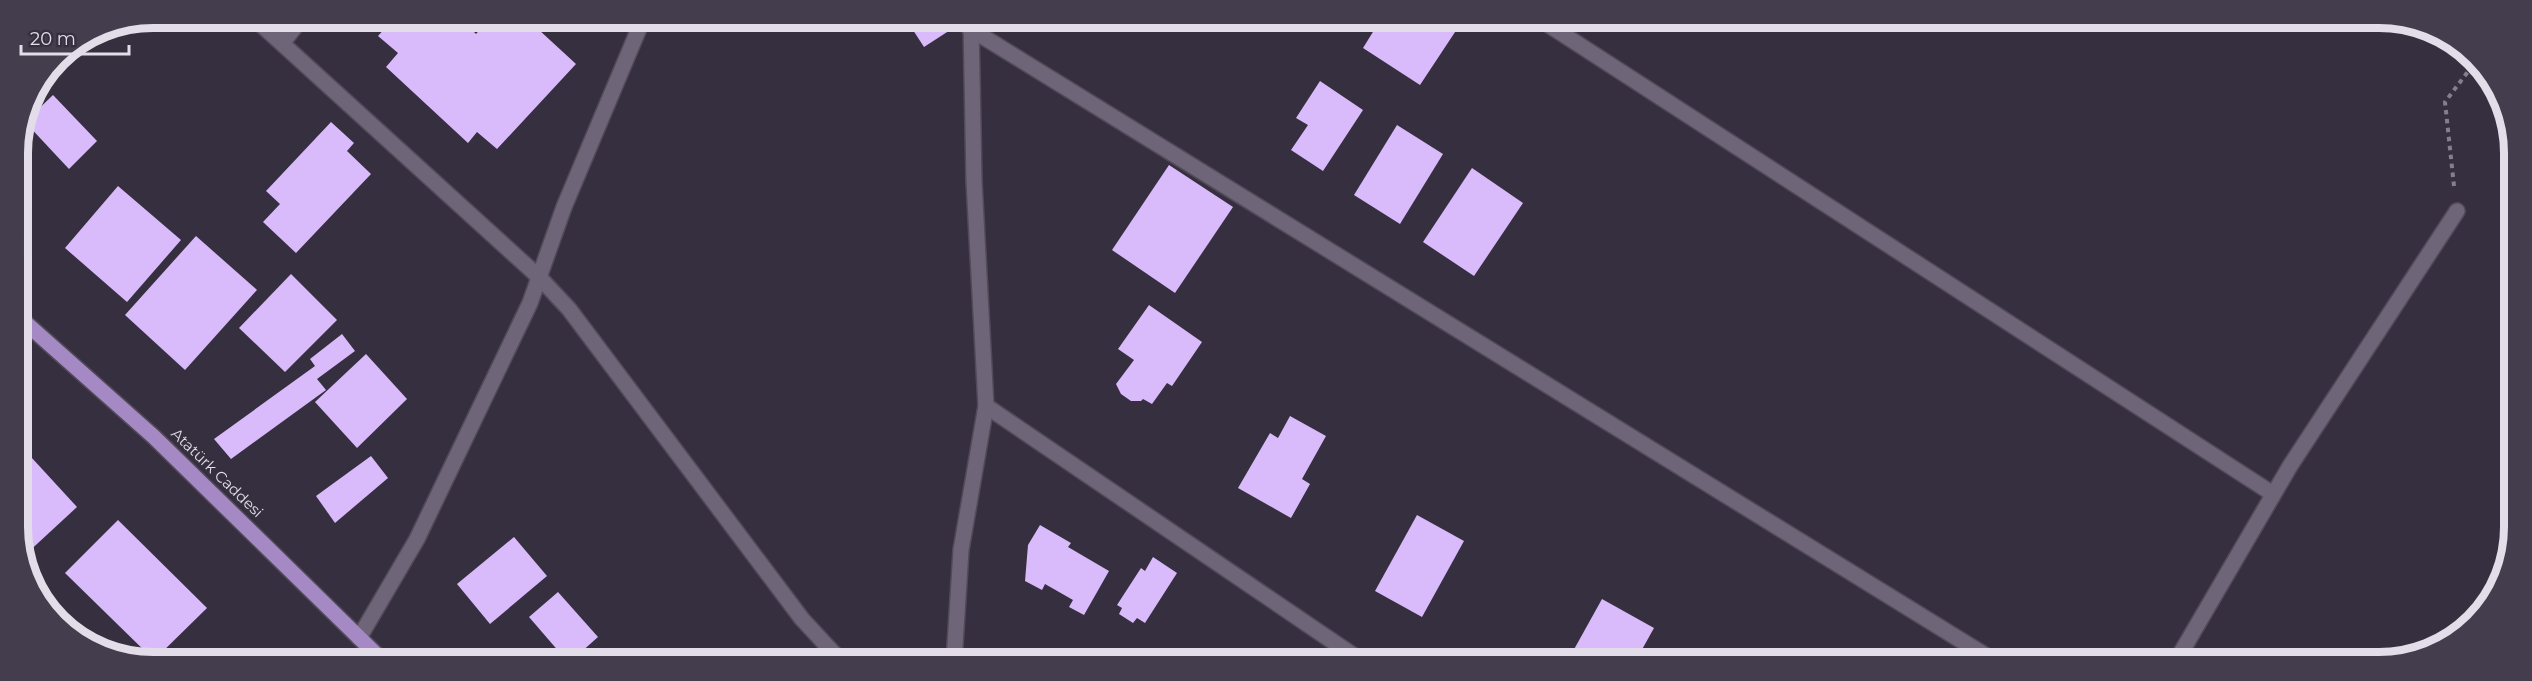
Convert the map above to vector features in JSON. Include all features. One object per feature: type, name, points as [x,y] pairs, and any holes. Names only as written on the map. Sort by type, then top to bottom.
[{"type":"main road","name":"Atatürk Caddesi","points":[[29,325],[154,437],[374,652]]},
{"type":"street","points":[[1554,28],[2273,494]]},
{"type":"street","points":[[267,29],[540,278],[569,309],[655,420],[802,619],[833,652]]},
{"type":"street","points":[[283,42],[293,29]]},
{"type":"street","points":[[359,638],[417,539],[530,303],[564,207],[639,29]]},
{"type":"street","points":[[955,652],[962,550],[986,406],[970,29]]},
{"type":"street","points":[[977,29],[1980,652]]},
{"type":"street","points":[[2181,652],[2273,494],[2457,211]]},
{"type":"street","points":[[986,406],[1348,652]]},
{"type":"path","points":[[2457,211],[2445,102],[2470,69]]},
{"type":"building","points":[[1375,28],[1457,28],[1420,85],[1363,48]]},
{"type":"building","points":[[384,29],[471,29],[476,34],[481,29],[538,29],[576,64],[497,149],[477,132],[468,143],[386,67],[398,53],[378,36]]},
{"type":"building","points":[[912,29],[952,29],[924,47]]},
{"type":"building","points":[[1320,81],[1363,110],[1323,171],[1291,150],[1308,125],[1296,118]]},
{"type":"building","points":[[53,95],[97,141],[69,169],[32,129],[36,111]]},
{"type":"building","points":[[331,122],[354,143],[347,151],[371,174],[296,253],[263,222],[280,204],[266,191]]},
{"type":"building","points":[[1397,125],[1443,154],[1400,224],[1354,195]]},
{"type":"building","points":[[1169,165],[1233,207],[1175,293],[1112,250]]},
{"type":"building","points":[[1472,168],[1523,203],[1474,276],[1423,242]]},
{"type":"building","points":[[118,186],[181,240],[127,302],[65,248]]},
{"type":"building","points":[[196,236],[257,290],[185,370],[125,315]]},
{"type":"building","points":[[291,274],[337,320],[285,372],[239,328]]},
{"type":"building","points":[[1149,305],[1202,342],[1172,386],[1167,383],[1152,404],[1143,399],[1131,401],[1121,394],[1116,384],[1134,360],[1118,349]]},
{"type":"building","points":[[342,334],[355,351],[317,379],[326,390],[231,459],[214,439],[315,366],[310,359]]},
{"type":"building","points":[[366,354],[407,399],[357,448],[315,402]]},
{"type":"building","points":[[1290,416],[1326,436],[1302,479],[1310,484],[1291,518],[1238,488],[1270,433],[1278,438]]},
{"type":"building","points":[[28,454],[77,507],[31,550],[28,528]]},
{"type":"building","points":[[371,456],[388,478],[335,523],[316,496]]},
{"type":"building","points":[[1417,515],[1464,541],[1422,617],[1375,591]]},
{"type":"building","points":[[118,520],[207,608],[162,652],[145,652],[65,573]]},
{"type":"building","points":[[1040,525],[1071,543],[1068,547],[1109,571],[1084,615],[1069,607],[1073,600],[1045,584],[1042,590],[1025,581],[1028,545]]},
{"type":"building","points":[[514,537],[547,576],[490,624],[457,584]]},
{"type":"building","points":[[1153,557],[1177,573],[1145,623],[1137,618],[1133,623],[1119,614],[1122,608],[1117,605],[1141,568],[1145,571]]},
{"type":"building","points":[[558,592],[598,637],[581,652],[559,652],[529,617]]},
{"type":"building","points":[[1602,599],[1654,628],[1641,652],[1573,652]]}]
